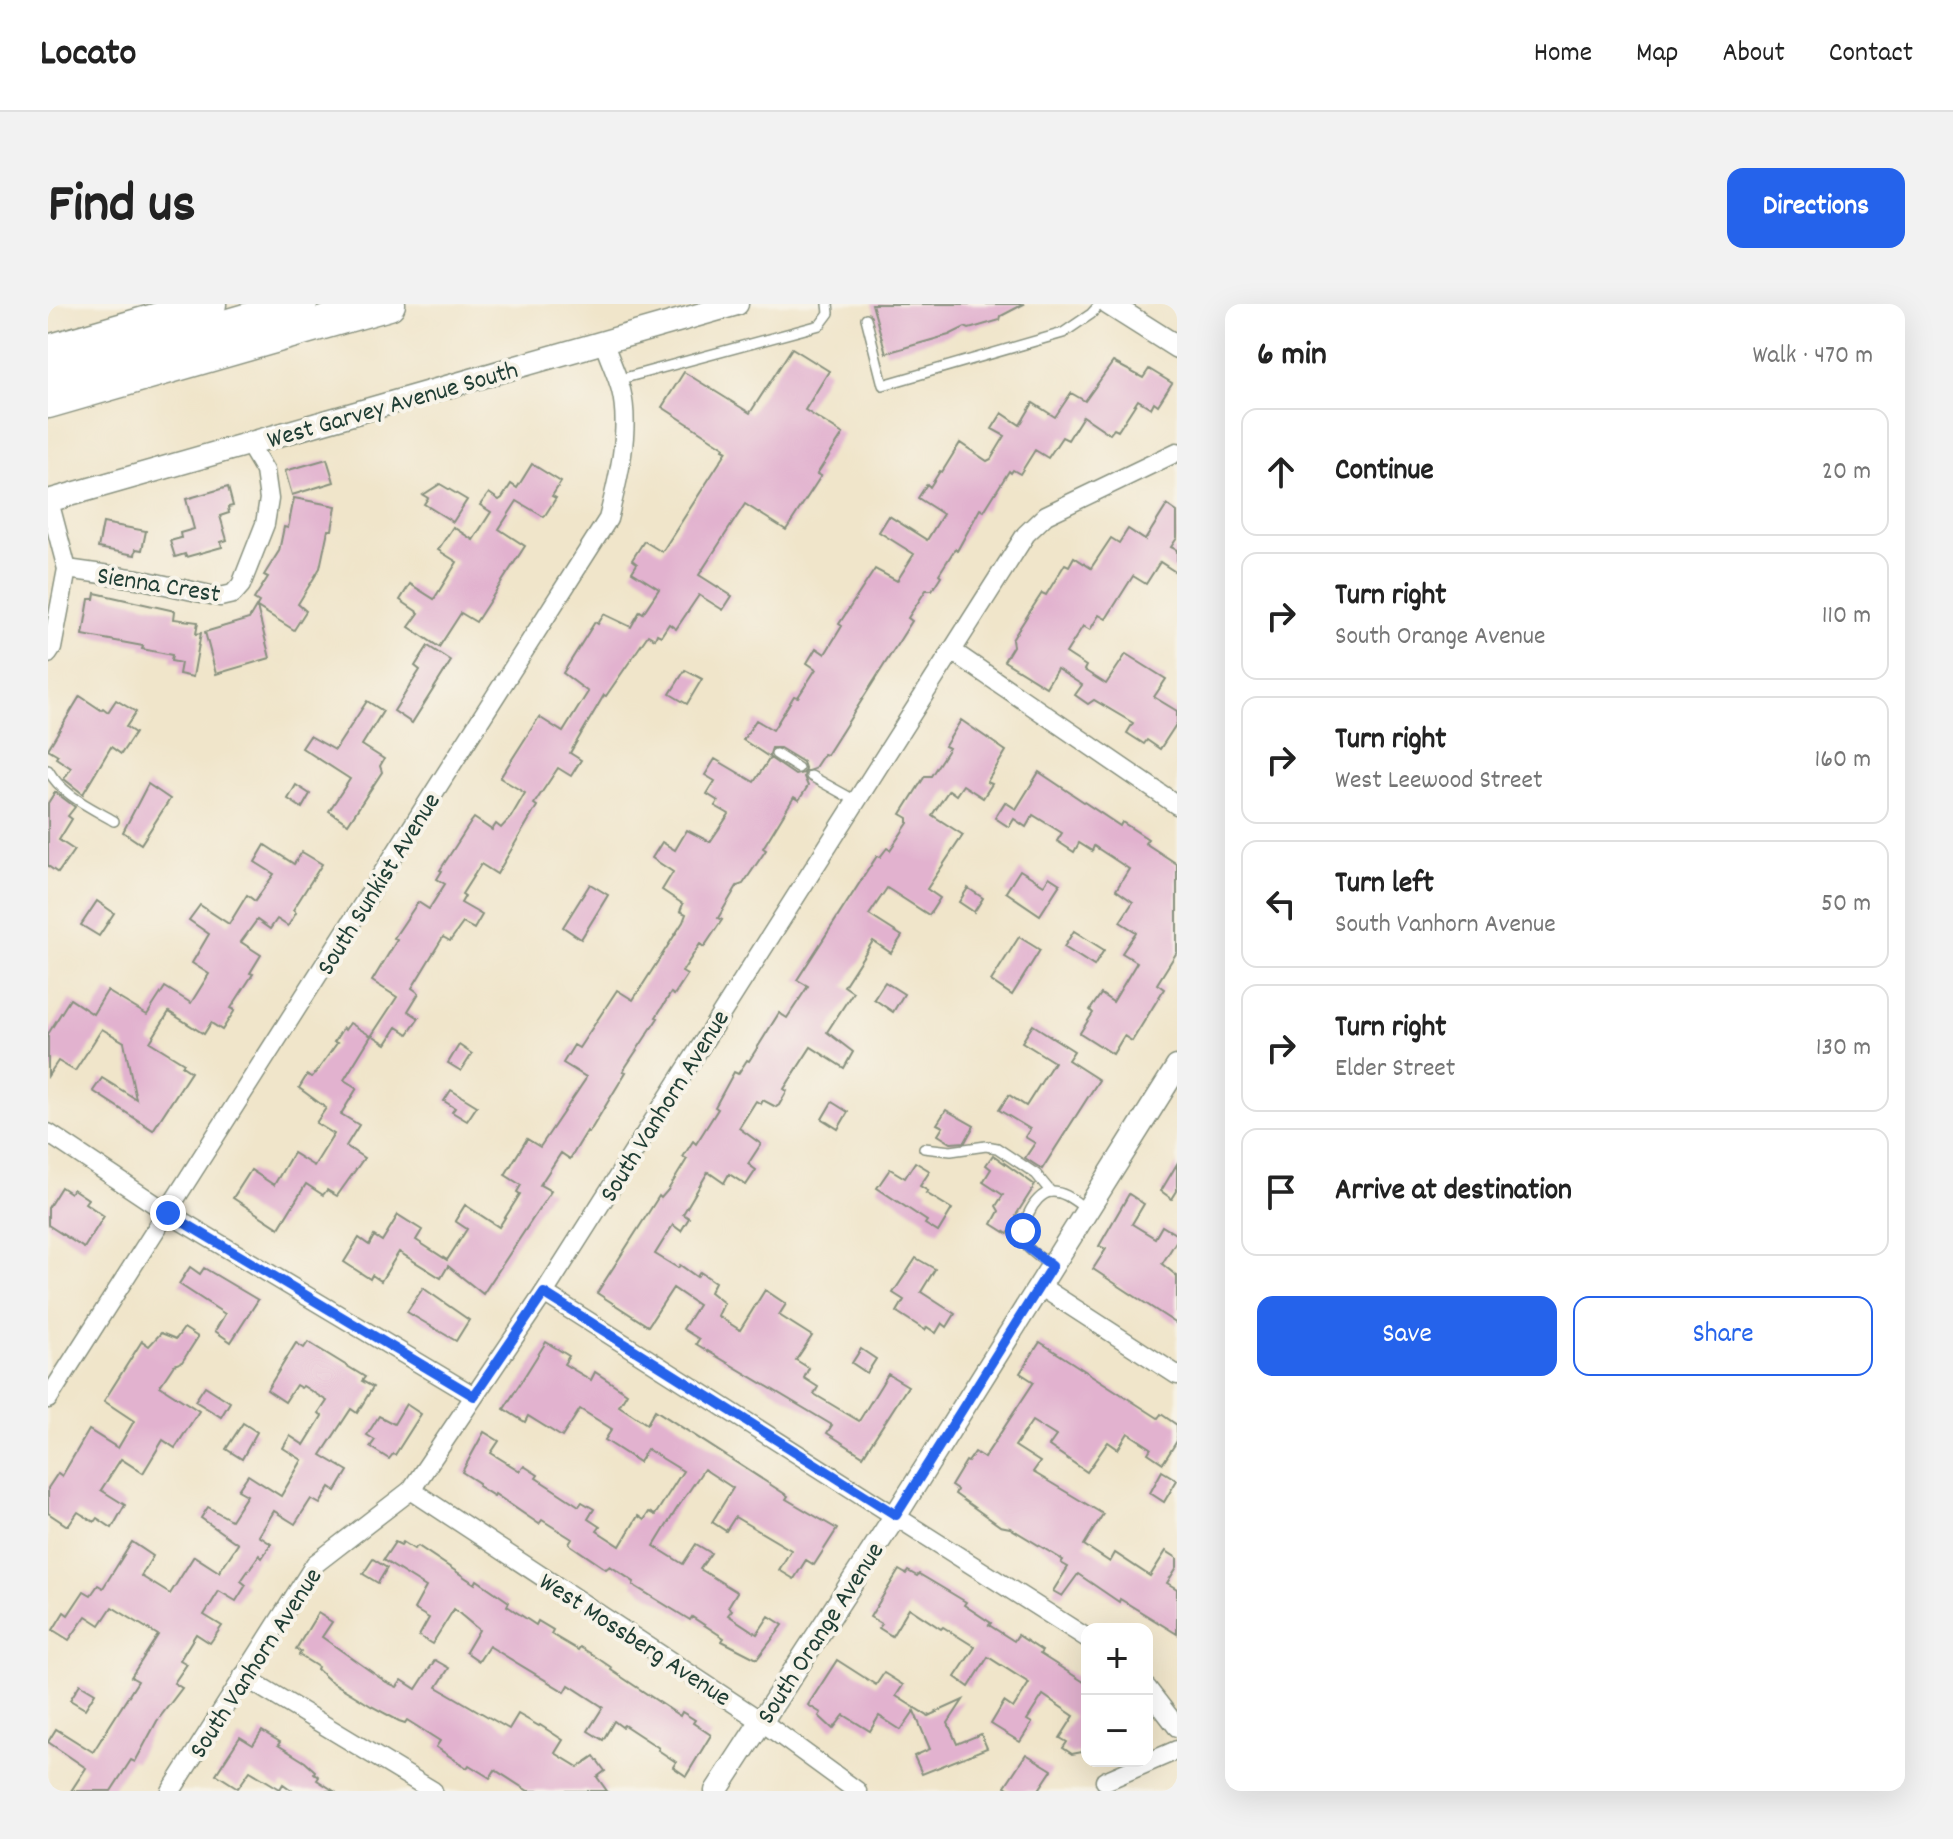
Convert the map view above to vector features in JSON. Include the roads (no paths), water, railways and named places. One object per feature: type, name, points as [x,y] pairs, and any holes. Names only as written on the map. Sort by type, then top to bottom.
[{"type":"highway","points":[[48,330],[138,304]]},
{"type":"highway","points":[[48,351],[210,304]]},
{"type":"highway","points":[[48,377],[301,304]]},
{"type":"highway","points":[[48,402],[389,304]]},
{"type":"street","name":"West Garvey Avenue South","points":[[48,501],[737,304]]},
{"type":"street","points":[[1109,304],[1177,347]]},
{"type":"street","name":"South Sunkist Avenue","points":[[48,1399],[608,519],[622,456],[622,392],[604,343]]},
{"type":"street","name":"Sienna Crest","points":[[67,569],[138,579],[220,597],[233,594],[241,585],[265,524],[269,499],[265,471],[249,444]]},
{"type":"street","name":"South Vanhorn Avenue","points":[[171,1791],[315,1564],[411,1490],[544,1293],[1026,534],[1046,515],[1177,452]]},
{"type":"street","points":[[48,501],[67,569],[52,648],[48,654]]},
{"type":"street","points":[[952,651],[1177,805]]},
{"type":"street","name":"South Orange Avenue","points":[[716,1791],[896,1515],[1177,1067]]},
{"type":"street","points":[[48,1133],[168,1213],[474,1396]]},
{"type":"street","points":[[1040,1286],[1177,1375]]},
{"type":"street","points":[[544,1293],[1081,1634]]},
{"type":"street","name":"West Mossberg Avenue","points":[[411,1490],[761,1721],[857,1791]]},
{"type":"street","points":[[243,1676],[433,1791]]},
{"type":"street","points":[[1152,1695],[1177,1727]]},
{"type":"street","points":[[1105,1781],[1177,1750]]},
{"type":"lane","points":[[617,380],[820,325],[829,313],[828,304]]},
{"type":"lane","points":[[866,318],[883,385],[1063,333],[1100,304]]},
{"type":"lane","points":[[776,754],[798,768]]},
{"type":"lane","points":[[48,770],[55,783],[67,793],[114,821]]},
{"type":"lane","points":[[811,776],[856,801]]},
{"type":"lane","points":[[924,1148],[951,1151],[986,1146],[997,1148],[1036,1174],[1051,1192]]},
{"type":"lane","points":[[1052,1266],[1028,1248],[1023,1231],[1037,1201],[1051,1192],[1063,1195],[1086,1209]]}]
